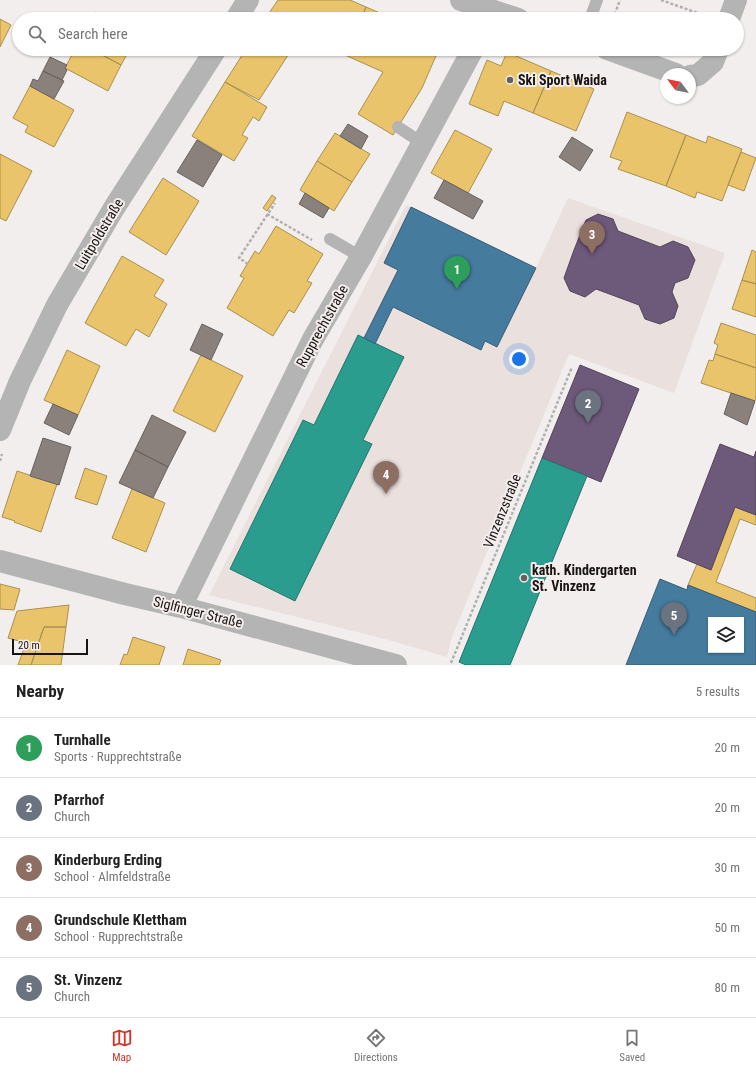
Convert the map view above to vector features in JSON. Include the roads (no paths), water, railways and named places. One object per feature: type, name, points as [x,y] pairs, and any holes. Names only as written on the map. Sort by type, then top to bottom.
[{"type":"street","points":[[240,12],[248,0]]},
{"type":"street","points":[[461,0],[486,12]]},
{"type":"street","points":[[725,12],[736,0]]},
{"type":"street","name":"Luitpoldstraße","points":[[0,430],[20,381],[57,305],[114,208],[212,56]]},
{"type":"street","name":"Rupprechtstraße","points":[[181,607],[313,339],[361,256],[469,56]]},
{"type":"street","points":[[626,56],[660,68]]},
{"type":"street","points":[[696,74],[712,62],[715,56]]},
{"type":"street","name":"Siglfinger Straße","points":[[0,561],[181,607],[396,665]]},
{"type":"lane","points":[[593,12],[597,0]]},
{"type":"lane","points":[[398,128],[422,143]]},
{"type":"lane","points":[[330,239],[361,256]]},
{"type":"place","name":"Ski Sport Waida","points":[[510,80]]},
{"type":"place","name":"Kinderburg Erding","points":[[592,254]]},
{"type":"place","name":"Turnhalle","points":[[457,289]]},
{"type":"place","name":"Pfarrhof","points":[[588,423]]},
{"type":"place","name":"Grundschule Klettham","points":[[386,494]]},
{"type":"place","name":"kath. Kindergarten St. Vinzenz","points":[[524,578]]},
{"type":"place","name":"St. Vinzenz","points":[[674,635]]}]
